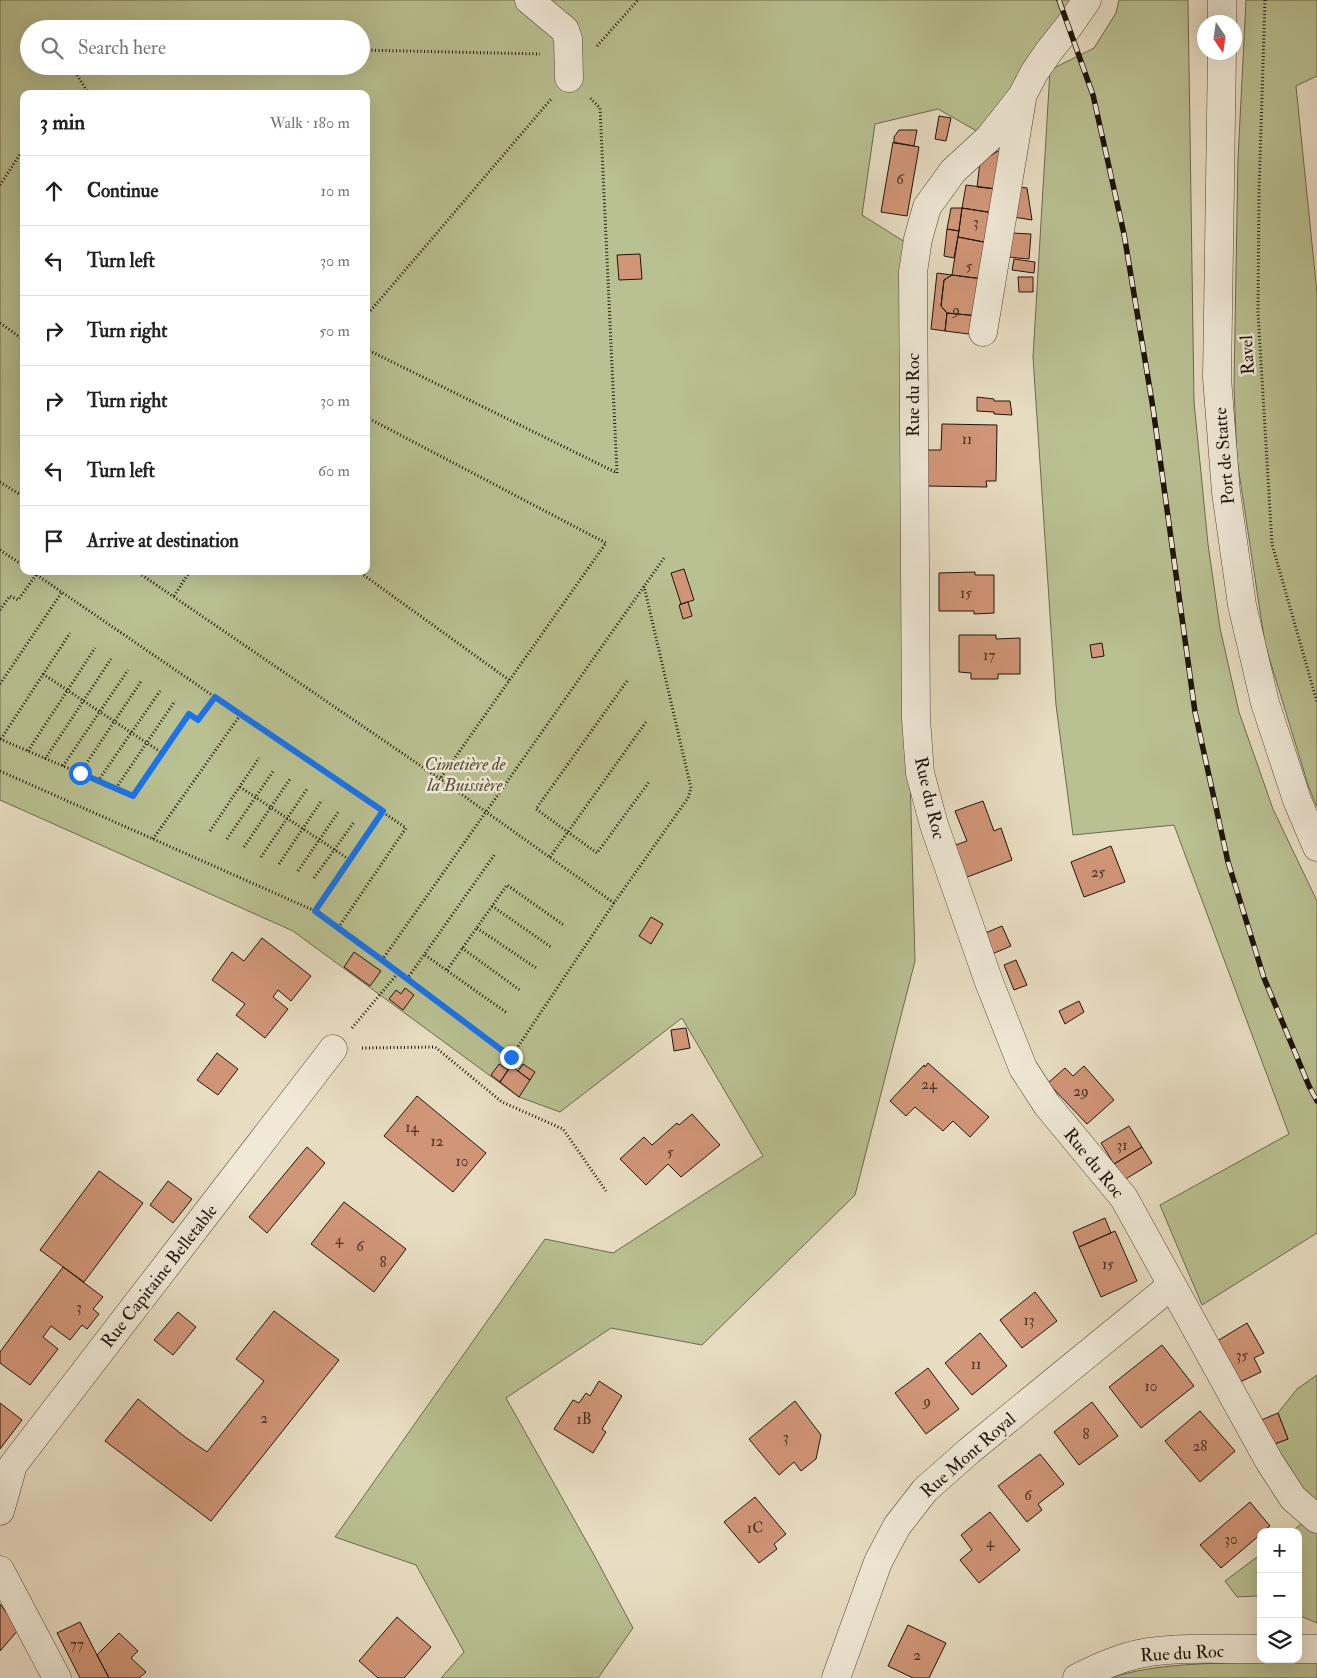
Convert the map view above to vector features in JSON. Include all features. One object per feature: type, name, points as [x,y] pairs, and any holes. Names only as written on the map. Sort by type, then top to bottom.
[{"type":"street","points":[[529,0],[564,30],[568,39],[569,66]]},
{"type":"street","name":"Rue du Roc","points":[[1087,0],[1034,73],[1022,96],[989,138],[953,171],[927,207],[918,238],[913,272],[913,360],[916,719],[920,773],[934,825],[951,875],[989,982],[1023,1068],[1047,1105],[1124,1198],[1269,1461],[1294,1498],[1317,1519]]},
{"type":"street","points":[[1222,0],[1222,15]]},
{"type":"street","name":"Port de Statte","points":[[1222,60],[1217,378],[1226,492],[1242,605],[1265,703],[1297,800],[1317,847]]},
{"type":"street","points":[[983,332],[1022,96]]},
{"type":"street","name":"Rue Capitaine Belletable","points":[[0,1511],[13,1466],[333,1049]]},
{"type":"street","name":"Rue Mont Royal","points":[[836,1678],[878,1562],[897,1526],[925,1490],[969,1451],[1172,1285]]},
{"type":"street","points":[[0,1570],[57,1678]]},
{"type":"street","points":[[1302,1649],[1317,1649]]},
{"type":"street","name":"Rue du Roc","points":[[1077,1678],[1128,1656],[1153,1652],[1177,1650],[1257,1650]]},
{"type":"path","points":[[370,311],[569,66],[638,0]]},
{"type":"path","name":"Ravel","points":[[1265,0],[1259,192],[1258,312],[1272,544],[1317,702]]},
{"type":"path","points":[[370,51],[569,66],[600,108],[617,473],[370,351]]},
{"type":"path","points":[[77,75],[86,90]]},
{"type":"path","points":[[0,185],[20,154]]},
{"type":"path","points":[[0,323],[20,337]]},
{"type":"path","points":[[370,419],[606,544],[440,778]]},
{"type":"path","points":[[0,482],[20,494]]},
{"type":"path","points":[[0,550],[20,563]]},
{"type":"path","points":[[382,960],[485,810],[664,558]]},
{"type":"path","points":[[0,610],[10,596],[18,600],[36,575],[406,828],[338,928]]},
{"type":"path","points":[[142,575],[440,778],[614,903]]},
{"type":"path","points":[[174,596],[187,575]]},
{"type":"path","points":[[364,575],[510,680]]},
{"type":"path","points":[[0,771],[315,911],[511,1057],[614,903],[688,798],[691,788],[644,586]]},
{"type":"path","points":[[0,684],[62,592]]},
{"type":"path","points":[[70,633],[0,739],[133,796],[189,714],[198,720],[215,697]]},
{"type":"path","points":[[28,751],[95,648]]},
{"type":"path","points":[[45,759],[111,659]]},
{"type":"path","points":[[63,766],[128,670]]},
{"type":"path","points":[[43,674],[162,753]]},
{"type":"path","points":[[80,773],[142,680]]},
{"type":"path","points":[[627,681],[536,809],[597,853],[650,782]]},
{"type":"path","points":[[98,781],[160,691]]},
{"type":"path","points":[[116,788],[175,701]]},
{"type":"path","points":[[153,839],[240,714]]},
{"type":"path","points":[[550,857],[646,722]]},
{"type":"path","points":[[210,831],[259,758]]},
{"type":"path","points":[[227,839],[274,770]]},
{"type":"path","points":[[244,847],[290,779]]},
{"type":"path","points":[[240,787],[350,860]]},
{"type":"path","points":[[261,856],[307,789]]},
{"type":"path","points":[[279,864],[322,800]]},
{"type":"path","points":[[298,871],[339,811]]},
{"type":"path","points":[[315,911],[383,811]]},
{"type":"path","points":[[314,878],[354,822]]},
{"type":"path","points":[[407,979],[495,854]]},
{"type":"path","points":[[446,970],[507,885],[565,926]]},
{"type":"path","points":[[492,906],[551,947]]},
{"type":"path","points":[[477,928],[536,968]]},
{"type":"path","points":[[462,948],[521,991]]},
{"type":"path","points":[[425,955],[507,1013]]},
{"type":"path","points":[[333,1049],[398,973]]},
{"type":"path","points":[[333,1049],[435,1047],[502,1102],[563,1128],[606,1192]]},
{"type":"green space","name":"Cimetière de la Buissière","points":[[0,0],[1071,0],[989,138],[938,109],[875,124],[862,215],[905,242],[910,774],[915,961],[855,1195],[702,1345],[611,1328],[506,1398],[633,1628],[598,1678],[441,1678],[464,1652],[416,1565],[335,1537],[545,1239],[613,1253],[763,1156],[682,1018],[560,1112],[519,1097],[293,931],[0,800]]},
{"type":"green space","points":[[1119,0],[1188,0],[1194,402],[1208,544],[1220,628],[1239,712],[1273,809],[1317,901],[1317,1233],[1202,1305],[1160,1205],[1289,1134],[1174,825],[1073,835],[1056,705],[1033,357],[1050,70],[1094,48],[1116,13]]},
{"type":"green space","points":[[1246,0],[1317,0],[1317,76],[1296,86],[1317,293],[1317,807],[1309,788],[1265,644],[1237,459],[1234,386],[1238,159]]},
{"type":"green space","points":[[1317,1375],[1317,1518],[1269,1446],[1288,1439],[1278,1413],[1297,1389]]},
{"type":"green space","points":[[1304,1522],[1317,1532],[1317,1623],[1302,1617],[1302,1528],[1296,1528]]},
{"type":"green space","points":[[1257,1557],[1257,1596],[1237,1597],[1225,1581]]},
{"type":"green space","points":[[1317,1662],[1317,1678],[1110,1678],[1145,1669],[1199,1664]]},
{"type":"building","points":[[939,116],[951,118],[946,141],[935,139]]},
{"type":"building","points":[[899,130],[917,130],[914,146],[894,143],[894,137]]},
{"type":"building","points":[[893,142],[919,147],[907,216],[881,212]]},
{"type":"building","points":[[998,151],[1004,152],[997,189],[977,187],[980,162]]},
{"type":"building","points":[[966,185],[997,189],[994,213],[962,208]]},
{"type":"building","points":[[1013,186],[1027,188],[1032,220],[1007,216]]},
{"type":"building","points":[[951,208],[962,208],[959,231],[947,229]]},
{"type":"building","points":[[962,208],[994,213],[989,243],[958,237]]},
{"type":"building","points":[[947,229],[959,231],[954,258],[944,256]]},
{"type":"building","points":[[1011,233],[1031,234],[1029,259],[1008,257]]},
{"type":"building","points":[[958,237],[989,243],[983,279],[952,275]]},
{"type":"building","points":[[640,254],[642,279],[619,280],[617,255]]},
{"type":"building","points":[[1014,259],[1035,262],[1034,273],[1012,270]]},
{"type":"building","points":[[937,273],[952,275],[944,280],[941,306],[947,313],[945,331],[931,329]]},
{"type":"building","points":[[952,275],[983,279],[979,316],[947,313],[941,306],[944,280]]},
{"type":"building","points":[[1018,277],[1033,277],[1033,292],[1019,292]]},
{"type":"building","points":[[947,313],[979,316],[977,335],[945,331]]},
{"type":"building","points":[[977,397],[994,399],[994,401],[1010,401],[1012,415],[977,411]]},
{"type":"building","points":[[942,424],[997,425],[996,481],[986,481],[987,487],[926,486],[926,450],[941,450]]},
{"type":"building","points":[[684,569],[694,600],[681,604],[671,573]]},
{"type":"building","points":[[975,572],[975,575],[994,575],[994,613],[974,614],[974,611],[939,611],[939,573]]},
{"type":"building","points":[[688,602],[692,616],[683,619],[679,605]]},
{"type":"building","points":[[959,635],[996,635],[996,639],[1020,638],[1020,674],[998,674],[998,679],[971,679],[971,673],[959,672]]},
{"type":"building","points":[[1102,643],[1104,656],[1092,658],[1090,645]]},
{"type":"building","points":[[983,801],[994,831],[1001,828],[1012,860],[962,879],[950,847],[967,841],[955,811]]},
{"type":"building","points":[[1111,846],[1125,882],[1084,897],[1071,862]]},
{"type":"building","points":[[651,917],[663,924],[651,944],[639,936]]},
{"type":"building","points":[[1002,926],[1011,946],[992,954],[983,934]]},
{"type":"building","points":[[262,938],[311,976],[291,1001],[278,990],[273,997],[288,1009],[265,1038],[236,1015],[245,1004],[212,980],[232,952],[244,961]]},
{"type":"building","points":[[354,952],[381,971],[370,986],[344,967]]},
{"type":"building","points":[[1016,960],[1027,985],[1014,990],[1004,965]]},
{"type":"building","points":[[405,988],[414,995],[403,1010],[389,999],[396,990],[401,994]]},
{"type":"building","points":[[1079,1001],[1084,1012],[1065,1024],[1059,1011]]},
{"type":"building","points":[[686,1028],[690,1048],[674,1051],[671,1030]]},
{"type":"building","points":[[217,1053],[238,1069],[218,1095],[197,1080]]},
{"type":"building","points":[[928,1063],[989,1117],[970,1137],[953,1121],[943,1131],[915,1107],[906,1116],[890,1101]]},
{"type":"building","points":[[499,1064],[508,1070],[500,1082],[491,1075]]},
{"type":"building","points":[[523,1064],[535,1072],[530,1080],[518,1071]]},
{"type":"building","points":[[511,1066],[530,1080],[519,1097],[500,1082]]},
{"type":"building","points":[[1084,1066],[1114,1100],[1087,1124],[1048,1083],[1065,1068],[1073,1076]]},
{"type":"building","points":[[417,1096],[486,1153],[453,1192],[384,1136]]},
{"type":"building","points":[[692,1114],[720,1145],[681,1177],[668,1164],[646,1185],[620,1159],[644,1137],[652,1145],[677,1123],[679,1125]]},
{"type":"building","points":[[1129,1126],[1142,1147],[1114,1164],[1101,1143]]},
{"type":"building","points":[[307,1147],[325,1163],[267,1233],[249,1217]]},
{"type":"building","points":[[1142,1147],[1152,1163],[1124,1180],[1114,1164]]},
{"type":"building","points":[[99,1171],[143,1203],[84,1282],[40,1250]]},
{"type":"building","points":[[168,1181],[192,1199],[173,1223],[150,1205]]},
{"type":"building","points":[[344,1202],[406,1249],[374,1292],[311,1244]]},
{"type":"building","points":[[1105,1218],[1111,1233],[1079,1247],[1073,1232]]},
{"type":"building","points":[[1115,1231],[1137,1281],[1101,1297],[1079,1247]]},
{"type":"building","points":[[63,1267],[103,1297],[93,1309],[99,1314],[87,1329],[82,1325],[70,1340],[51,1326],[43,1337],[58,1349],[30,1385],[0,1363],[0,1352]]},
{"type":"building","points":[[1035,1292],[1057,1321],[1022,1348],[1000,1320]]},
{"type":"building","points":[[274,1311],[339,1360],[211,1521],[105,1441],[138,1399],[185,1437],[207,1452],[264,1381],[236,1359]]},
{"type":"building","points":[[178,1312],[196,1327],[173,1355],[154,1340]]},
{"type":"building","points":[[1247,1323],[1264,1353],[1254,1358],[1261,1372],[1238,1383],[1217,1341]]},
{"type":"building","points":[[980,1333],[1007,1366],[972,1395],[945,1363]]},
{"type":"building","points":[[1162,1345],[1194,1386],[1141,1428],[1109,1387]]},
{"type":"building","points":[[928,1368],[959,1409],[926,1434],[895,1393]]},
{"type":"building","points":[[599,1381],[622,1396],[602,1429],[606,1432],[593,1453],[554,1429],[573,1400],[579,1403],[586,1393],[590,1396]]},
{"type":"building","points":[[795,1401],[821,1435],[816,1459],[801,1471],[794,1462],[779,1475],[749,1439]]},
{"type":"building","points":[[1092,1402],[1118,1436],[1079,1465],[1054,1432]]},
{"type":"building","points":[[0,1403],[22,1420],[0,1449]]},
{"type":"building","points":[[1200,1411],[1235,1451],[1200,1482],[1165,1441]]},
{"type":"building","points":[[1278,1413],[1288,1439],[1269,1446],[1259,1421]]},
{"type":"building","points":[[1040,1454],[1064,1484],[1038,1504],[1042,1510],[1027,1522],[998,1486]]},
{"type":"building","points":[[755,1497],[786,1534],[774,1544],[777,1549],[759,1563],[724,1522]]},
{"type":"building","points":[[1250,1502],[1270,1526],[1267,1528],[1257,1528],[1257,1537],[1221,1568],[1200,1545]]},
{"type":"building","points":[[990,1512],[1020,1550],[979,1583],[960,1560],[972,1550],[961,1535]]},
{"type":"building","points":[[0,1604],[19,1629],[0,1651]]},
{"type":"building","points":[[397,1617],[431,1647],[404,1678],[378,1678],[359,1661]]},
{"type":"building","points":[[80,1622],[109,1678],[80,1678],[57,1633]]},
{"type":"building","points":[[908,1625],[946,1643],[929,1678],[913,1678],[888,1666]]},
{"type":"building","points":[[119,1633],[138,1651],[131,1658],[146,1672],[139,1678],[109,1678],[97,1655]]},
{"type":"railway","points":[[1059,0],[1093,95],[1124,234],[1153,408],[1195,712],[1228,862],[1264,978],[1317,1101]]},
{"type":"route","points":[[80,773],[133,796],[189,714],[198,720],[215,697],[383,811],[315,911],[511,1057]]}]
